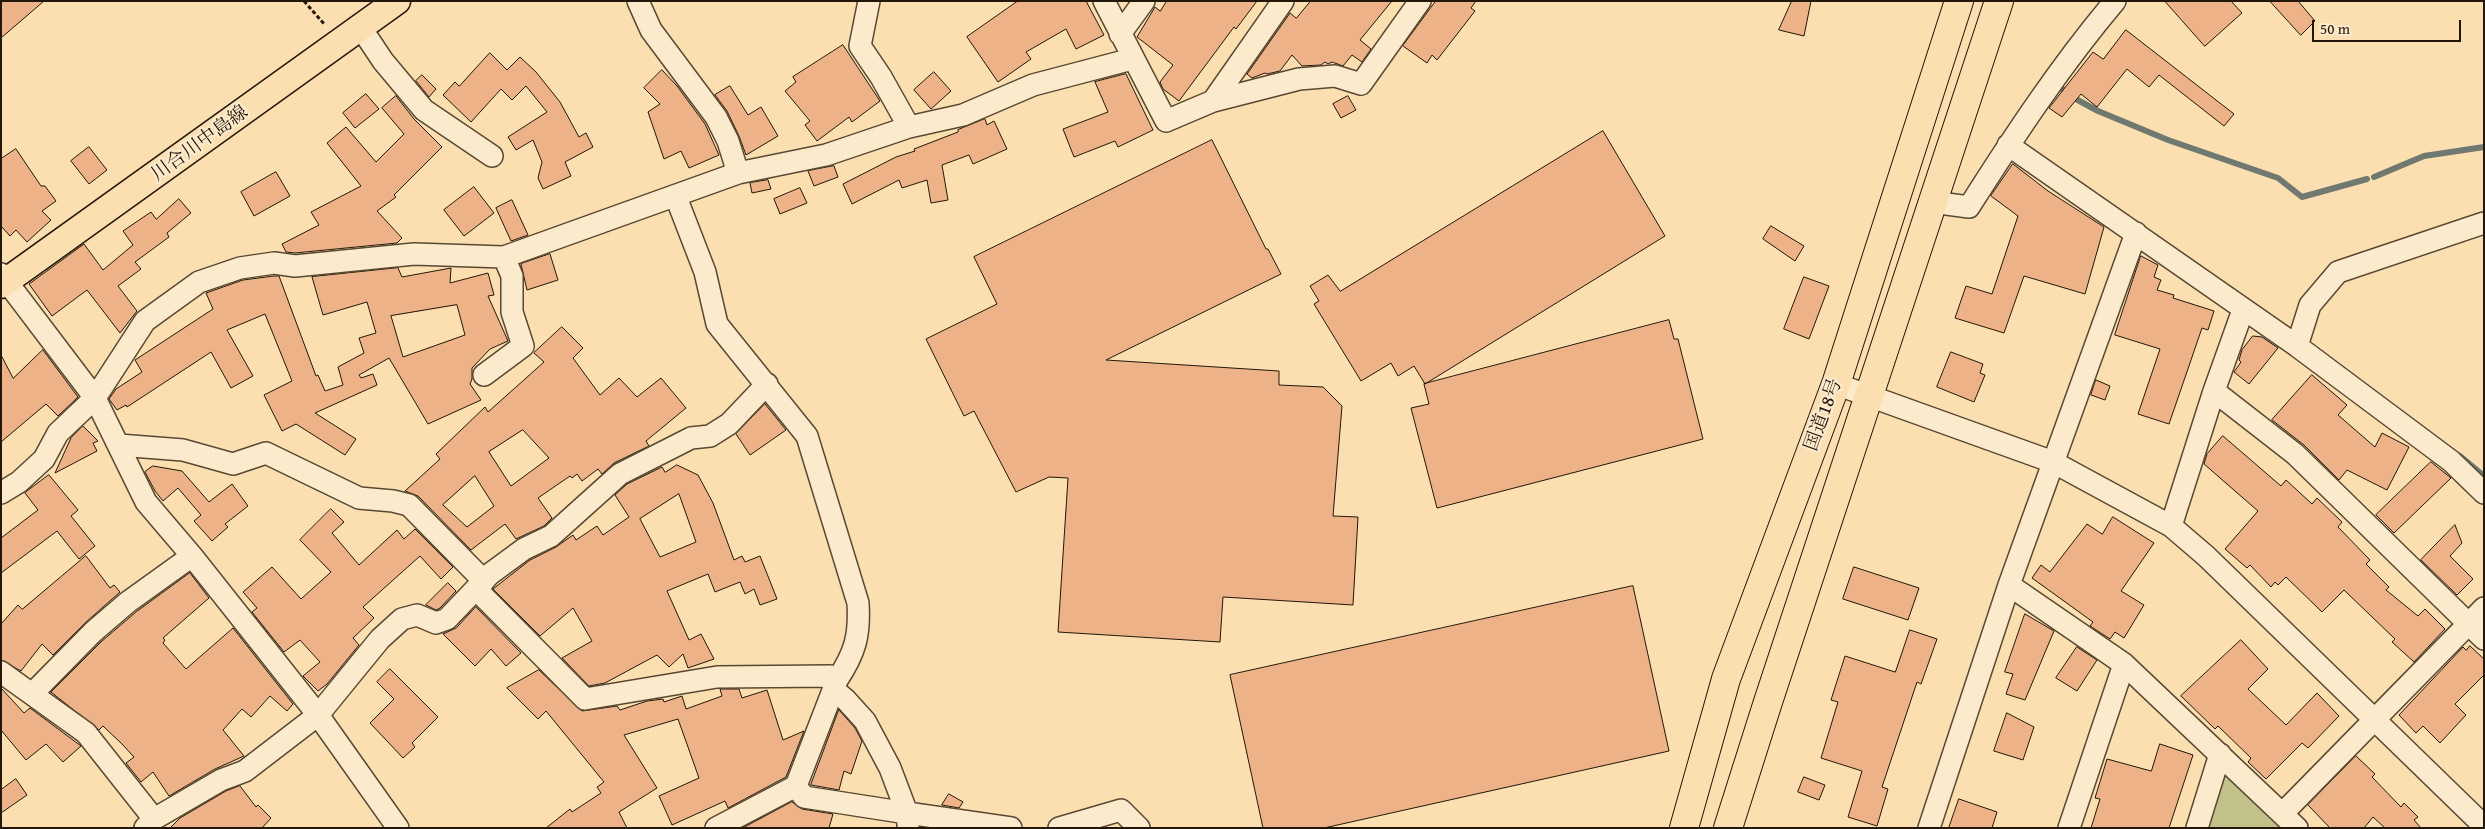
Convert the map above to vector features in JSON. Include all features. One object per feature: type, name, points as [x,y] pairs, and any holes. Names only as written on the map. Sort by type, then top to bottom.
[{"type":"highway","name":"国道18号","points":[[1684,828],[1726,680],[1836,384],[1960,1]]},
{"type":"highway","name":"国道18号","points":[[1728,828],[1999,1]]},
{"type":"main road","name":"川合川中島線","points":[[3,280],[397,1]]},
{"type":"street","points":[[638,1],[651,30],[716,116],[728,141],[738,173]]},
{"type":"street","points":[[869,1],[860,46],[882,77],[909,127]]},
{"type":"street","points":[[1104,1],[1132,59],[1166,121],[1213,101],[1299,79],[1335,76],[1361,84],[1420,1]]},
{"type":"street","points":[[1120,34],[1144,1]]},
{"type":"street","points":[[1213,101],[1283,1]]},
{"type":"street","points":[[1932,202],[1969,207],[2008,145],[2092,28],[2115,1]]},
{"type":"street","points":[[350,36],[383,61],[424,110],[492,156]]},
{"type":"street","points":[[1,493],[19,482],[44,459],[58,433],[96,398],[145,321],[199,282],[240,268],[274,264],[295,266],[414,254],[504,257],[676,197],[738,173],[826,156],[909,127],[963,115],[1034,85],[1132,59]]},
{"type":"street","points":[[2008,145],[2297,346],[2451,462],[2484,492]]},
{"type":"street","points":[[676,197],[706,272],[716,324],[767,384],[807,436],[858,603],[860,629],[848,663],[835,685],[796,786],[716,828]]},
{"type":"street","points":[[2297,346],[2310,305],[2338,272],[2484,223]]},
{"type":"street","points":[[1929,828],[2010,585],[2136,234]]},
{"type":"street","points":[[484,375],[523,346],[512,312],[512,276],[504,257]]},
{"type":"street","points":[[3,280],[96,398],[146,502],[192,556],[318,715],[398,828]]},
{"type":"street","points":[[2171,526],[2214,390],[2243,310]]},
{"type":"street","points":[[1,672],[86,733],[150,823],[222,780],[245,771],[318,715],[380,640],[402,619],[418,615],[436,623],[447,619],[480,585],[524,549],[551,536],[620,474],[691,438],[710,436],[728,424],[767,384]]},
{"type":"street","points":[[1836,384],[2053,462],[2171,526],[2206,556],[2484,826]]},
{"type":"street","points":[[2214,390],[2295,454],[2484,639]]},
{"type":"street","points":[[119,445],[183,450],[234,464],[266,453],[359,498],[393,500],[409,505],[586,699],[717,677],[830,676],[846,700],[865,721],[890,768],[908,820]]},
{"type":"street","points":[[32,694],[94,632],[128,602],[192,556]]},
{"type":"street","points":[[2010,585],[2124,664],[2290,820],[2374,718],[2484,608]]},
{"type":"street","points":[[2069,828],[2124,664]]},
{"type":"street","points":[[2197,828],[2220,754]]},
{"type":"street","points":[[796,786],[804,797],[908,820],[1011,828]]},
{"type":"street","points":[[1059,828],[1121,810],[1139,828]]},
{"type":"path","points":[[304,1],[350,36]]},
{"type":"shaded area","points":[[2223,773],[2282,828],[2206,828]]},
{"type":"building","points":[[1,1],[44,1],[1,38]]},
{"type":"building","points":[[1018,1],[1086,1],[1104,35],[1076,49],[1066,29],[1026,52],[1031,59],[998,82],[967,37]]},
{"type":"building","points":[[1167,1],[1257,1],[1236,29],[1234,27],[1179,101],[1163,89],[1160,82],[1173,65],[1137,37],[1155,7],[1160,11]]},
{"type":"building","points":[[1311,1],[1392,1],[1360,40],[1371,49],[1362,62],[1352,55],[1343,66],[1332,62],[1328,64],[1325,62],[1321,65],[1302,66],[1292,55],[1280,71],[1265,73],[1252,78],[1247,74],[1290,13],[1296,18]]},
{"type":"building","points":[[1436,1],[1476,1],[1471,8],[1475,11],[1437,60],[1432,55],[1427,63],[1403,46]]},
{"type":"building","points":[[1792,1],[1811,1],[1804,36],[1779,30]]},
{"type":"building","points":[[2165,1],[2231,1],[2242,13],[2205,46]]},
{"type":"building","points":[[2270,1],[2298,1],[2315,21],[2301,35]]},
{"type":"building","points":[[2126,30],[2234,114],[2224,126],[2159,75],[2149,87],[2127,69],[2097,107],[2081,94],[2062,117],[2049,108],[2093,52],[2103,59]]},
{"type":"building","points":[[843,45],[880,101],[852,122],[849,117],[817,141],[805,125],[810,121],[785,91],[796,82],[793,77]]},
{"type":"building","points":[[490,53],[507,70],[520,57],[536,72],[560,102],[579,137],[586,133],[593,147],[565,162],[571,176],[543,189],[538,178],[542,162],[533,140],[516,150],[508,137],[547,112],[526,86],[512,100],[501,89],[471,122],[443,95],[455,82],[459,86]]},
{"type":"building","points":[[662,70],[677,86],[705,124],[719,155],[689,168],[681,151],[664,159],[648,112],[660,104],[644,88]]},
{"type":"building","points":[[934,72],[951,91],[931,109],[914,90]]},
{"type":"building","points":[[1126,74],[1153,130],[1118,147],[1115,141],[1074,157],[1063,129],[1108,112],[1095,82]]},
{"type":"building","points":[[422,75],[436,89],[429,97],[416,81]]},
{"type":"building","points":[[730,86],[748,115],[761,107],[778,136],[746,155],[727,111],[715,95]]},
{"type":"building","points":[[366,94],[379,109],[355,128],[343,113]]},
{"type":"building","points":[[396,96],[414,119],[442,147],[394,195],[396,197],[377,211],[402,238],[397,243],[295,253],[286,252],[282,244],[319,225],[311,212],[361,186],[327,143],[346,127],[376,162],[404,134],[382,108]]},
{"type":"building","points":[[1348,96],[1356,110],[1341,118],[1333,104]]},
{"type":"building","points":[[985,119],[987,125],[994,121],[1007,149],[973,164],[969,155],[942,165],[948,200],[931,203],[927,180],[902,188],[899,180],[852,204],[843,184],[896,157],[915,151],[914,149]]},
{"type":"building","points":[[1603,131],[1665,236],[1425,384],[1414,366],[1398,376],[1391,363],[1361,381],[1314,304],[1319,301],[1310,286],[1328,275],[1340,291]]},
{"type":"building","points":[[1212,140],[1266,249],[1268,249],[1281,274],[1106,360],[1279,371],[1279,385],[1323,387],[1342,406],[1333,516],[1358,517],[1353,605],[1223,597],[1220,642],[1058,632],[1068,478],[1049,477],[1016,492],[974,411],[964,416],[926,339],[997,304],[974,257]]},
{"type":"building","points":[[89,147],[107,170],[89,184],[71,161]]},
{"type":"building","points":[[16,149],[41,186],[45,186],[56,201],[42,211],[51,220],[27,242],[16,230],[10,236],[1,226],[1,159]]},
{"type":"building","points":[[2013,164],[2048,191],[2104,227],[2085,294],[2024,276],[2004,333],[1955,318],[1966,286],[1992,294],[2018,216],[1991,196]]},
{"type":"building","points":[[834,166],[838,177],[814,186],[808,171]]},
{"type":"building","points":[[276,172],[290,196],[254,216],[241,192]]},
{"type":"building","points":[[768,180],[771,189],[752,193],[750,183]]},
{"type":"building","points":[[474,187],[494,213],[464,236],[444,210]]},
{"type":"building","points":[[800,188],[807,203],[780,214],[774,199]]},
{"type":"building","points":[[179,199],[191,213],[167,233],[169,237],[135,262],[141,269],[118,286],[137,311],[120,333],[87,290],[52,316],[29,284],[84,244],[103,270],[133,245],[123,231],[151,212],[156,219]]},
{"type":"building","points":[[512,200],[528,235],[511,241],[496,208]]},
{"type":"building","points":[[1771,226],[1804,246],[1795,261],[1763,239]]},
{"type":"building","points":[[550,254],[558,280],[527,290],[521,264]]},
{"type":"building","points":[[2141,256],[2158,265],[2154,277],[2161,280],[2157,290],[2174,295],[2173,298],[2214,311],[2208,330],[2202,328],[2169,424],[2138,414],[2160,349],[2115,335]]},
{"type":"building","points":[[398,268],[402,277],[451,268],[450,283],[488,273],[494,295],[488,296],[508,341],[490,349],[472,368],[470,384],[481,400],[428,424],[389,358],[359,375],[361,378],[373,374],[377,385],[315,413],[356,439],[345,455],[296,424],[282,431],[264,395],[292,381],[265,314],[227,330],[253,376],[231,388],[211,352],[127,407],[126,405],[117,410],[109,399],[116,389],[142,372],[135,360],[213,309],[206,293],[243,280],[274,276],[279,276],[316,376],[318,375],[325,391],[343,385],[338,367],[364,353],[359,338],[376,333],[367,302],[323,315],[312,277]],"holes":[[[457,305],[465,335],[403,357],[391,316]]]},
{"type":"building","points":[[1804,277],[1829,286],[1809,339],[1784,329]]},
{"type":"building","points":[[1669,320],[1674,339],[1678,339],[1703,439],[1437,508],[1411,408],[1429,404],[1424,384]]},
{"type":"building","points":[[562,327],[583,348],[573,358],[600,395],[619,378],[637,397],[661,378],[686,408],[646,441],[649,446],[614,463],[602,474],[598,469],[582,481],[577,474],[572,478],[570,476],[538,498],[552,518],[544,526],[516,539],[505,524],[471,550],[418,496],[405,491],[440,459],[436,454],[485,407],[488,412],[544,362],[534,353]],"holes":[[[523,430],[549,458],[511,486],[489,452]],[[475,476],[494,506],[467,527],[443,505]]]},
{"type":"building","points":[[2253,336],[2262,337],[2278,348],[2249,384],[2234,372],[2241,362],[2239,360],[2242,350]]},
{"type":"building","points":[[43,350],[78,397],[58,416],[46,404],[1,442],[1,355],[13,378]]},
{"type":"building","points":[[1951,352],[1983,364],[1980,373],[1985,375],[1974,402],[1937,387]]},
{"type":"building","points":[[2312,375],[2347,405],[2338,415],[2375,447],[2382,433],[2409,447],[2387,490],[2347,470],[2339,480],[2304,445],[2272,420]]},
{"type":"building","points":[[2096,380],[2110,386],[2105,400],[2091,395]]},
{"type":"building","points":[[765,404],[786,430],[750,455],[736,434]]},
{"type":"building","points":[[83,426],[98,441],[93,443],[97,451],[55,473],[71,438]]},
{"type":"building","points":[[2223,436],[2281,486],[2286,480],[2312,504],[2317,498],[2342,522],[2338,527],[2370,560],[2366,564],[2389,587],[2386,590],[2418,616],[2425,609],[2445,629],[2414,662],[2392,642],[2395,639],[2344,590],[2322,612],[2286,577],[2278,585],[2275,582],[2271,587],[2250,565],[2247,568],[2225,549],[2258,511],[2204,464],[2207,454]]},
{"type":"building","points":[[2431,462],[2451,478],[2394,533],[2376,515]]},
{"type":"building","points":[[677,465],[698,475],[713,503],[734,560],[742,556],[745,562],[760,556],[777,599],[760,605],[754,589],[745,594],[740,582],[715,592],[708,574],[667,591],[689,640],[701,634],[714,659],[688,668],[683,654],[669,667],[657,655],[605,683],[589,686],[562,658],[592,641],[573,608],[540,636],[493,589],[530,560],[556,547],[573,535],[576,540],[597,526],[603,535],[629,517],[615,495],[627,484],[662,467],[665,472]],"holes":[[[679,494],[696,542],[660,557],[640,519]]]},
{"type":"building","points":[[153,466],[182,471],[209,502],[232,484],[248,506],[225,524],[228,527],[212,541],[194,521],[201,515],[178,488],[163,501],[155,491],[145,472]]},
{"type":"building","points":[[49,475],[78,510],[71,516],[95,546],[79,559],[57,531],[1,573],[1,538],[38,510],[25,493]]},
{"type":"building","points":[[331,509],[344,522],[332,533],[359,565],[397,530],[404,539],[415,529],[453,567],[441,579],[420,556],[363,607],[374,618],[353,638],[359,645],[327,684],[318,691],[303,676],[320,662],[300,640],[284,652],[252,612],[257,608],[243,592],[272,567],[301,599],[331,572],[300,540]]},
{"type":"building","points":[[2113,517],[2154,543],[2121,591],[2144,605],[2124,638],[2115,632],[2110,639],[2090,626],[2093,622],[2032,578],[2041,565],[2050,572],[2087,524],[2102,534]]},
{"type":"building","points":[[2455,525],[2462,543],[2450,556],[2473,579],[2457,595],[2421,560]]},
{"type":"building","points":[[86,556],[110,588],[114,585],[120,592],[53,655],[42,644],[21,671],[1,660],[1,624],[18,605],[22,609]]},
{"type":"building","points":[[1854,567],[1919,588],[1908,620],[1843,599]]},
{"type":"building","points":[[190,573],[209,598],[163,638],[165,640],[163,643],[186,669],[233,628],[293,704],[287,711],[270,696],[251,717],[242,709],[223,730],[244,756],[215,769],[169,796],[153,772],[141,782],[126,763],[134,757],[103,726],[99,730],[51,692],[102,641],[136,612]]},
{"type":"building","points":[[448,583],[456,591],[440,608],[436,610],[426,605]]},
{"type":"building","points":[[1633,586],[1669,751],[1324,828],[1263,828],[1230,675]]},
{"type":"building","points":[[476,607],[521,653],[506,666],[491,649],[475,666],[443,634],[456,628]]},
{"type":"building","points":[[2025,614],[2054,631],[2025,700],[2006,694],[2013,674],[2005,672]]},
{"type":"building","points":[[1910,630],[1937,639],[1921,684],[1917,682],[1882,787],[1888,789],[1877,826],[1848,817],[1862,771],[1821,758],[1838,702],[1831,700],[1845,656],[1895,672]]},
{"type":"building","points":[[2241,640],[2268,669],[2248,689],[2286,725],[2317,693],[2339,716],[2308,748],[2302,743],[2266,779],[2248,762],[2251,758],[2218,726],[2215,729],[2181,696]]},
{"type":"building","points":[[2470,646],[2484,659],[2484,675],[2455,704],[2466,715],[2440,743],[2423,726],[2416,733],[2399,715],[2463,647],[2466,650]]},
{"type":"building","points":[[2077,647],[2097,660],[2077,691],[2056,678]]},
{"type":"building","points":[[390,669],[438,717],[412,743],[415,747],[403,758],[370,723],[394,699],[377,682]]},
{"type":"building","points":[[539,670],[582,711],[617,706],[620,710],[647,701],[663,699],[664,702],[682,696],[686,709],[722,696],[720,689],[739,689],[742,698],[767,690],[783,740],[804,731],[786,777],[728,808],[725,801],[672,825],[659,796],[699,778],[678,719],[624,735],[657,788],[619,812],[627,828],[546,828],[570,809],[572,812],[601,793],[597,787],[604,782],[546,711],[538,719],[507,688]]},
{"type":"building","points":[[1,688],[24,713],[30,708],[81,746],[63,762],[46,744],[26,760],[1,730]]},
{"type":"building","points":[[839,710],[855,728],[862,741],[851,774],[844,771],[839,790],[811,785]]},
{"type":"building","points":[[2007,713],[2034,727],[2023,760],[1994,751]]},
{"type":"building","points":[[2160,744],[2193,755],[2169,828],[2091,828],[2100,799],[2095,798],[2107,759],[2151,771]]},
{"type":"building","points":[[2356,756],[2375,774],[2372,777],[2401,807],[2404,803],[2418,817],[2414,820],[2421,828],[2385,828],[2373,817],[2364,828],[2330,828],[2308,805]]},
{"type":"building","points":[[1804,777],[1825,785],[1819,800],[1798,792]]},
{"type":"building","points":[[16,779],[27,795],[1,813],[1,790]]},
{"type":"building","points":[[240,786],[256,807],[258,805],[271,818],[262,828],[170,828],[180,818],[226,791]]},
{"type":"building","points":[[949,794],[963,802],[959,808],[942,805]]},
{"type":"building","points":[[1959,799],[1997,812],[1992,828],[1949,828]]},
{"type":"building","points":[[792,802],[802,809],[833,814],[829,828],[743,828]]},
{"type":"waterway","points":[[2056,88],[2058,86],[2074,98],[2098,111],[2168,140],[2278,178],[2302,197],[2367,179]]},
{"type":"waterway","points":[[2374,177],[2424,156],[2484,147]]},
{"type":"waterway","points":[[2460,456],[2484,476]]}]
